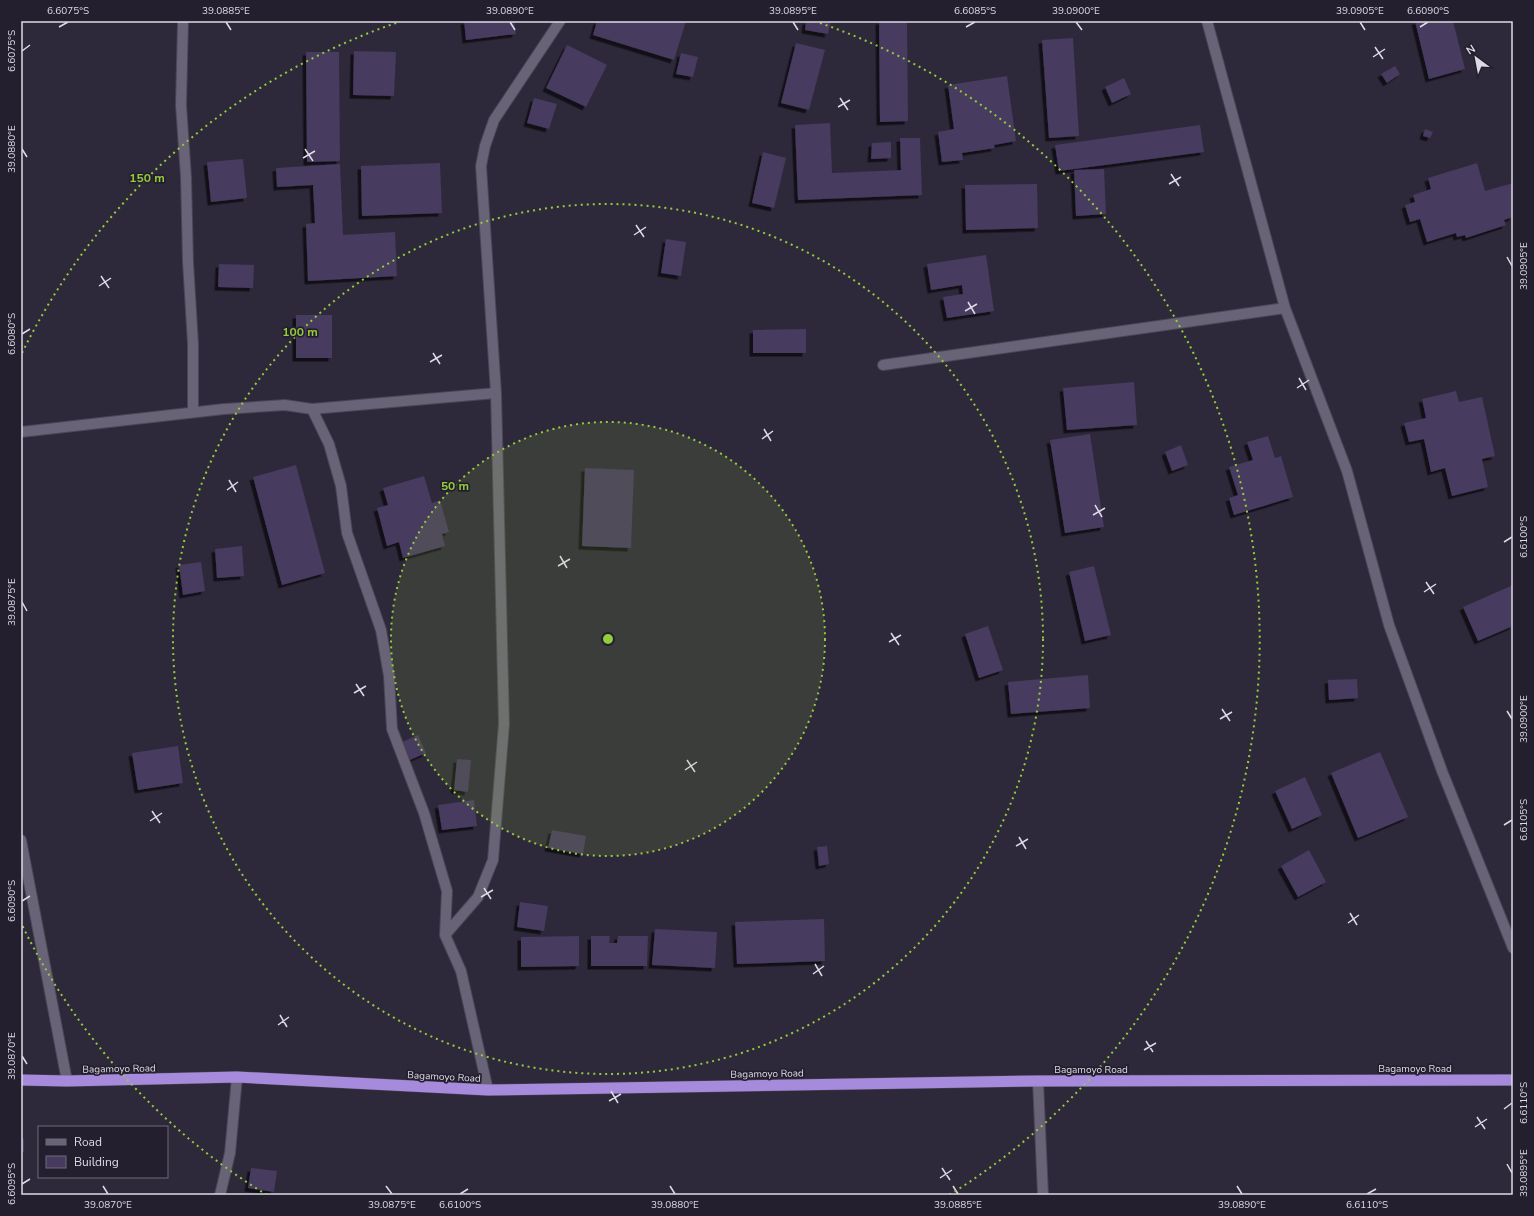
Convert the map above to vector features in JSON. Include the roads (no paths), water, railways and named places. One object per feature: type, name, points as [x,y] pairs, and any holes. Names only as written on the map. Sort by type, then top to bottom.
[{"type":"highway","name":"Bagamoyo Road","points":[[21,1080],[66,1081],[237,1077],[488,1090],[1038,1081],[1513,1080]]},
{"type":"street","points":[[183,21],[180,105],[186,177],[188,262],[193,344],[193,412]]},
{"type":"street","points":[[446,936],[478,897],[493,860],[504,724],[496,393],[481,166],[485,146],[494,120],[560,21]]},
{"type":"street","points":[[1207,21],[1285,308],[1347,471],[1392,632],[1442,771],[1513,948]]},
{"type":"street","points":[[883,365],[1285,308]]},
{"type":"street","points":[[21,432],[193,412],[285,405],[312,409],[496,393]]},
{"type":"street","points":[[312,409],[329,444],[341,486],[347,533],[381,630],[389,676],[392,729],[424,813],[448,891],[446,936],[461,971],[488,1090]]},
{"type":"street","points":[[21,840],[66,1081]]},
{"type":"street","points":[[220,1195],[230,1153],[237,1077]]},
{"type":"street","points":[[1038,1081],[1043,1195]]}]
